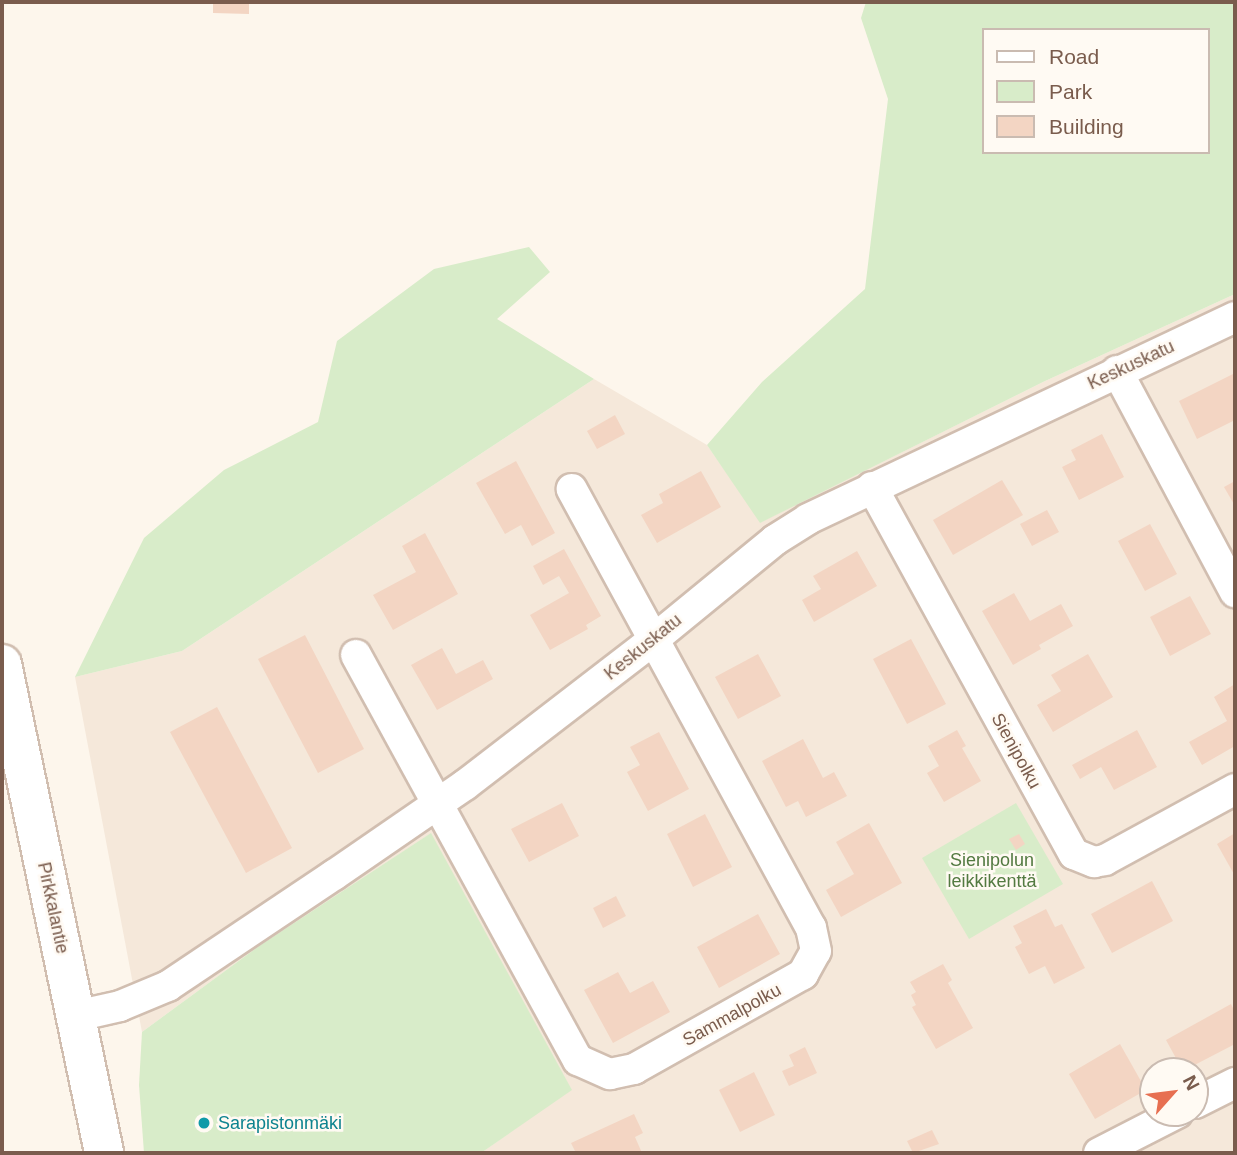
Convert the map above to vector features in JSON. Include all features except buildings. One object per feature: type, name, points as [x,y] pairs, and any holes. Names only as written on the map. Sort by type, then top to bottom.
[{"type":"street","name":"Keskuskatu","points":[[76,1016],[120,1006],[168,986],[438,802],[653,640],[775,540],[808,519],[1235,317]]},
{"type":"street","points":[[1117,371],[1235,592]]},
{"type":"street","name":"Sienipolku","points":[[872,487],[1074,854],[1094,862],[1105,860],[1235,789]]},
{"type":"street","name":"Sammalpolku","points":[[356,655],[578,1060],[610,1074],[634,1069],[803,974],[816,951],[811,928],[572,489]]},
{"type":"street","name":"Pirkkalantie","points":[[2,664],[104,1153]]},
{"type":"street","points":[[1209,1096],[1235,1083]]},
{"type":"street","points":[[1099,1153],[1150,1127]]},
{"type":"shaded area","points":[[1235,294],[1235,1153],[481,1153],[571,1089],[430,834],[259,946],[142,1032],[75,677],[182,651],[594,379],[707,445],[761,522],[1043,382]]},
{"type":"green space","points":[[866,2],[1235,2],[1235,294],[1043,382],[760,523],[707,445],[762,382],[865,289],[888,99],[861,18]]},
{"type":"green space","points":[[529,247],[550,272],[497,319],[594,379],[182,651],[75,677],[144,538],[224,470],[318,422],[337,341],[434,269]]},
{"type":"green space","name":"Sienipolun leikkikenttä","points":[[1016,803],[1063,884],[969,939],[922,858]]},
{"type":"green space","points":[[431,833],[572,1090],[481,1153],[144,1153],[139,1085],[142,1032],[259,946]]},
{"type":"place","name":"Sarapistonmäki","points":[[204,1123]]}]
